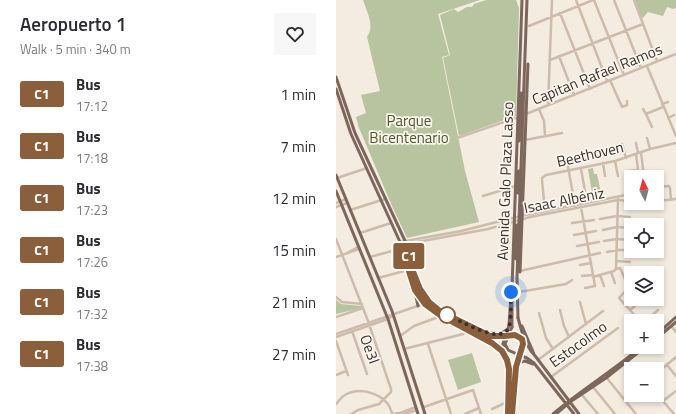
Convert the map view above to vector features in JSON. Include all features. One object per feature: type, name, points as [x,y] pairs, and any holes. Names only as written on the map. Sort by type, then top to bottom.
[{"type":"main road","name":"Avenida Galo Plaza Lasso","points":[[518,290],[523,0]]},
{"type":"main road","name":"Avenida Galo Plaza Lasso","points":[[513,301],[525,140],[522,116],[528,0]]},
{"type":"main road","name":"Avenida Galo Plaza Lasso","points":[[518,290],[520,271],[519,218],[516,186],[528,26],[528,0]]},
{"type":"main road","points":[[336,77],[337,86],[348,119],[351,134],[385,199],[406,244],[417,283],[429,302],[441,312],[497,346],[505,356],[509,369],[507,402],[510,413]]},
{"type":"main road","points":[[368,168],[380,200],[401,245],[415,290],[418,306]]},
{"type":"main road","points":[[337,176],[393,315],[426,414]]},
{"type":"main road","points":[[336,191],[388,317],[418,414]]},
{"type":"main road","name":"Avenida Galo Plaza Lasso","points":[[513,301],[512,288],[519,218]]},
{"type":"main road","points":[[468,328],[492,334],[506,332],[509,324],[512,288]]},
{"type":"main road","points":[[415,290],[425,304],[441,316],[490,336],[517,335],[522,339],[523,345],[516,367],[515,404]]},
{"type":"main road","points":[[518,290],[518,318],[524,342],[519,358]]},
{"type":"main road","points":[[518,290],[521,323],[528,342],[537,358],[568,402],[574,414]]},
{"type":"main road","points":[[513,301],[512,327],[505,344],[508,350],[529,359],[579,414]]},
{"type":"main road","points":[[664,328],[676,317]]},
{"type":"main road","points":[[664,332],[676,322]]},
{"type":"main road","points":[[510,413],[510,370],[503,342],[512,327]]},
{"type":"main road","points":[[498,336],[514,333],[519,334],[530,351],[537,358]]},
{"type":"main road","points":[[556,414],[568,402],[582,395],[593,387],[633,354]]},
{"type":"main road","points":[[553,414],[636,354]]},
{"type":"main road","points":[[510,413],[515,404],[520,364],[523,361],[526,361],[538,369]]},
{"type":"main road","points":[[510,413],[515,386]]},
{"type":"street","points":[[548,105],[552,0]]},
{"type":"street","points":[[576,0],[592,43],[622,107],[627,105],[626,101]]},
{"type":"street","points":[[528,26],[594,0],[624,75]]},
{"type":"street","points":[[614,0],[641,68]]},
{"type":"street","points":[[634,0],[658,61]]},
{"type":"street","points":[[560,13],[576,50],[590,89]]},
{"type":"street","points":[[550,60],[643,24]]},
{"type":"street","name":"Capitan Rafael Ramos","points":[[457,138],[522,116],[676,54]]},
{"type":"street","points":[[559,56],[574,95]]},
{"type":"street","points":[[647,66],[676,136]]},
{"type":"street","points":[[646,114],[668,102]]},
{"type":"street","points":[[539,109],[544,121],[545,136]]},
{"type":"street","points":[[643,109],[652,127]]},
{"type":"street","points":[[668,118],[674,115]]},
{"type":"street","points":[[525,140],[562,133]]},
{"type":"street","points":[[647,138],[650,149]]},
{"type":"street","points":[[636,143],[642,170]]},
{"type":"street","name":"Beethoven","points":[[545,211],[542,178],[615,161],[650,149],[676,143]]},
{"type":"street","points":[[622,144],[626,158]]},
{"type":"street","points":[[638,153],[638,170]]},
{"type":"street","points":[[565,160],[567,162],[576,207]]},
{"type":"street","points":[[615,161],[618,176]]},
{"type":"street","points":[[603,163],[605,176]]},
{"type":"street","points":[[337,176],[368,168]]},
{"type":"street","points":[[581,168],[585,191]]},
{"type":"street","points":[[483,196],[516,186]]},
{"type":"street","points":[[664,186],[669,186],[671,200]]},
{"type":"street","name":"Isaac Albéniz","points":[[519,218],[624,198]]},
{"type":"street","points":[[350,210],[385,199]]},
{"type":"street","points":[[616,269],[618,199]]},
{"type":"street","name":"Isaac Albéniz","points":[[618,199],[624,200]]},
{"type":"street","points":[[664,200],[676,199]]},
{"type":"street","points":[[336,204],[346,201]]},
{"type":"street","points":[[336,207],[341,203]]},
{"type":"street","points":[[580,206],[590,255],[594,287],[585,288]]},
{"type":"street","name":"Isaac Albéniz","points":[[401,245],[545,211],[576,207]]},
{"type":"street","points":[[600,218],[617,216],[630,217]]},
{"type":"street","points":[[572,223],[594,220]]},
{"type":"street","points":[[360,233],[391,223]]},
{"type":"street","points":[[603,230],[624,228]]},
{"type":"street","points":[[574,235],[596,231]]},
{"type":"street","points":[[336,239],[344,254],[391,389],[391,392],[379,404],[358,410],[351,414]]},
{"type":"street","points":[[604,241],[624,240]]},
{"type":"street","points":[[577,246],[599,242]]},
{"type":"street","points":[[370,257],[406,244]]},
{"type":"street","points":[[336,258],[359,248]]},
{"type":"street","points":[[607,252],[624,250]]},
{"type":"street","points":[[520,271],[600,253]]},
{"type":"street","points":[[616,261],[630,262]]},
{"type":"street","points":[[580,265],[591,263]]},
{"type":"street","points":[[582,276],[600,275],[621,268],[624,276]]},
{"type":"street","points":[[378,278],[408,270]]},
{"type":"street","points":[[611,272],[615,283]]},
{"type":"street","points":[[600,275],[604,286]]},
{"type":"street","points":[[518,290],[566,284],[572,280]]},
{"type":"street","points":[[624,292],[619,297],[624,303]]},
{"type":"street","points":[[336,297],[342,302],[362,304]]},
{"type":"street","points":[[336,337],[429,302]]},
{"type":"street","points":[[580,302],[586,324]]},
{"type":"street","points":[[627,306],[634,314]]},
{"type":"street","points":[[630,310],[635,306]]},
{"type":"street","points":[[336,317],[363,308]]},
{"type":"street","points":[[560,310],[564,326],[570,337]]},
{"type":"street","points":[[653,314],[658,310]]},
{"type":"street","points":[[537,358],[570,337],[603,311]]},
{"type":"street","points":[[539,313],[546,338],[553,349]]},
{"type":"street","points":[[400,336],[414,326],[441,316]]},
{"type":"street","points":[[336,334],[369,324]]},
{"type":"street","points":[[671,326],[676,332]]},
{"type":"street","points":[[404,349],[463,334],[468,328]]},
{"type":"street","name":"Estocolmo","points":[[551,377],[618,328]]},
{"type":"street","name":"Oe3l","points":[[352,331],[367,374]]},
{"type":"street","points":[[336,341],[348,375]]},
{"type":"street","points":[[428,344],[451,414]]},
{"type":"street","points":[[336,356],[341,354]]},
{"type":"street","points":[[664,367],[676,357]]},
{"type":"street","points":[[667,365],[676,376]]},
{"type":"street","points":[[336,375],[346,371]]},
{"type":"street","points":[[605,377],[636,414]]},
{"type":"street","points":[[593,387],[616,414]]},
{"type":"street","points":[[424,407],[446,398],[473,390],[481,414]]},
{"type":"street","points":[[336,404],[345,395],[359,391],[371,393],[384,400],[392,414],[416,409]]},
{"type":"street","points":[[664,400],[676,391]]},
{"type":"street","points":[[582,395],[598,414]]},
{"type":"street","points":[[492,409],[507,402]]},
{"type":"street","points":[[664,402],[674,414]]},
{"type":"street","points":[[465,414],[479,408]]},
{"type":"street","points":[[404,414],[416,409]]},
{"type":"green space","name":"Parque Bicentenario","points":[[363,0],[480,0],[438,14],[449,55],[442,57],[465,171],[479,222],[407,238],[359,128],[356,117],[366,113],[361,95],[380,91],[367,37],[370,28],[370,19]]},
{"type":"green space","points":[[486,0],[516,0],[519,8],[516,116],[459,136],[443,58],[450,55],[440,15],[454,9],[458,12]]},
{"type":"green space","points":[[635,0],[676,0],[676,8],[673,9],[667,7],[663,16],[648,12],[642,19]]},
{"type":"green space","points":[[593,168],[594,174],[597,174],[602,198],[597,199],[597,193],[592,193],[588,169]]},
{"type":"green space","points":[[336,300],[341,304],[361,306],[361,308],[336,314]]},
{"type":"green space","points":[[472,353],[481,382],[458,390],[448,360]]},
{"type":"bus line","name":"C1","points":[[508,414],[507,399],[509,369],[507,360],[502,351],[497,346],[440,315],[425,304],[415,290],[402,249],[407,247],[412,269],[423,294],[429,302],[441,312],[490,336],[517,335],[522,339],[523,344],[516,365],[512,414]]},
{"type":"route","points":[[447,315],[469,326],[488,333],[504,333],[509,327],[511,292]]}]
